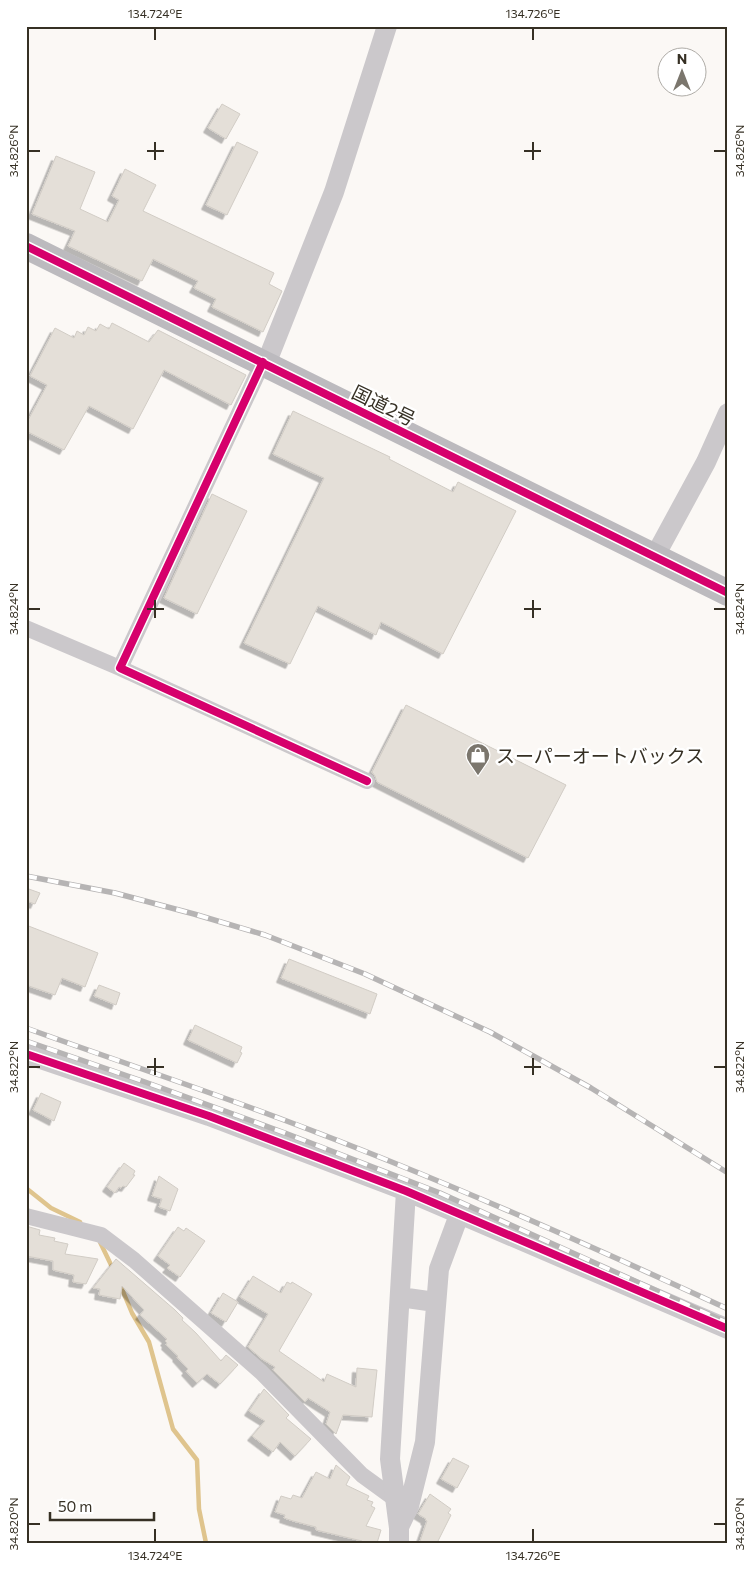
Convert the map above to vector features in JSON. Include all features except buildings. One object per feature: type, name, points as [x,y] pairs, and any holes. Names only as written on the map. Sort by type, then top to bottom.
[{"type":"highway","name":"国道2号","points":[[26,246],[728,593]]},
{"type":"street","points":[[120,668],[264,363],[334,192],[387,26]]},
{"type":"street","points":[[655,556],[706,462],[728,413]]},
{"type":"street","points":[[26,628],[120,668],[367,782]]},
{"type":"street","points":[[26,1054],[209,1116],[406,1191],[728,1329]]},
{"type":"street","points":[[400,1538],[390,1459],[406,1191]]},
{"type":"street","points":[[400,1538],[425,1442],[439,1269],[459,1215]]},
{"type":"street","points":[[26,1216],[101,1235],[134,1260],[261,1372],[362,1475],[395,1499]]},
{"type":"street","points":[[400,1297],[435,1302]]},
{"type":"waterway","points":[[26,1188],[51,1208],[80,1222]]},
{"type":"waterway","points":[[100,1242],[113,1269]]},
{"type":"waterway","points":[[119,1282],[132,1313],[149,1342],[173,1429],[197,1460],[199,1509],[206,1543]]},
{"type":"railway","points":[[26,876],[115,893],[194,914],[265,935],[365,974],[490,1032],[591,1088],[728,1173]]},
{"type":"railway","points":[[26,1028],[340,1141],[563,1235],[728,1309]]},
{"type":"railway","points":[[26,1041],[285,1133],[440,1193],[728,1323]]},
{"type":"cycle path","points":[[26,246],[728,593]]},
{"type":"cycle path","points":[[263,362],[120,668],[367,781]]},
{"type":"cycle path","points":[[26,1054],[209,1116],[406,1191],[728,1329]]},
{"type":"place","name":"スーパーオートバックス","points":[[478,776]]}]
